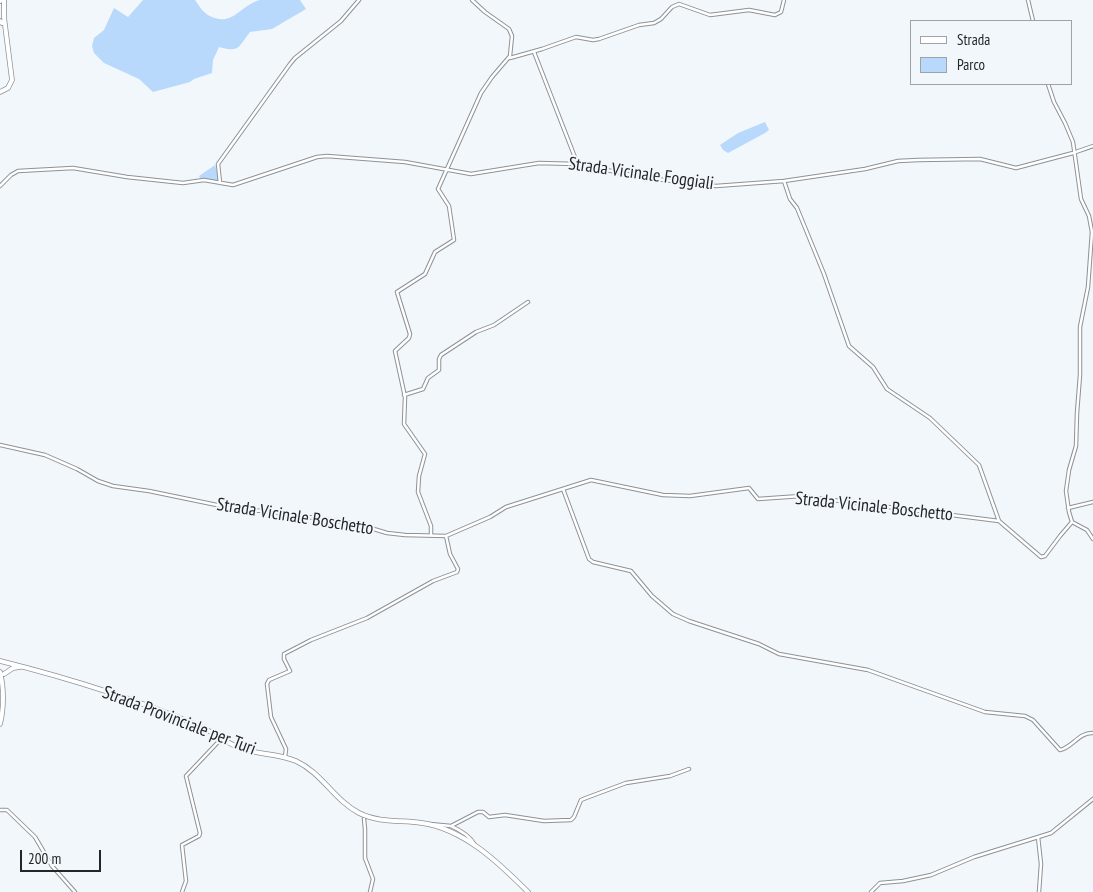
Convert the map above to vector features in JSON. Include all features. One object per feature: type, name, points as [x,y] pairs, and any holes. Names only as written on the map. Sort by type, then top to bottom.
[{"type":"main road","points":[[2,0],[2,20]]},
{"type":"main road","points":[[0,11],[5,28],[12,80],[8,88],[1,91]]},
{"type":"main road","points":[[0,724],[2,661]]},
{"type":"main road","name":"Strada Provinciale per Turi","points":[[2,661],[129,700],[202,727],[230,744],[250,751],[295,761],[313,772],[340,800],[359,813],[382,820],[430,824],[454,832],[475,846],[528,892]]},
{"type":"main road","points":[[1,674],[13,668],[23,667]]},
{"type":"street","points":[[431,535],[432,526],[418,492],[419,476],[425,454],[404,424],[404,395],[395,351],[409,338],[410,334],[397,292],[425,274],[435,252],[454,240],[448,206],[438,191],[482,93],[492,77],[509,58],[512,36],[509,29],[472,0]]},
{"type":"street","points":[[509,58],[534,52],[576,37],[593,40],[599,39],[654,23],[661,19],[675,5],[682,4],[710,15],[749,10],[775,15],[781,12],[784,0]]},
{"type":"street","points":[[1028,0],[1033,20]]},
{"type":"street","points":[[220,183],[218,164],[290,64],[341,21],[357,1]]},
{"type":"street","points":[[534,52],[576,164]]},
{"type":"street","points":[[1048,85],[1054,102],[1066,123],[1072,142],[1081,199],[1089,216],[1092,232],[1088,286],[1080,327],[1080,375],[1076,446],[1068,470],[1066,491],[1072,522],[1087,530],[1093,540]]},
{"type":"street","name":"Strada Vicinale Foggiali","points":[[0,186],[18,171],[73,168],[127,177],[183,183],[204,180],[237,184],[317,157],[327,156],[405,162],[475,174],[540,163],[576,164],[663,180],[716,186],[784,181],[865,169],[898,161],[980,159],[1016,168],[1093,146]]},
{"type":"street","points":[[784,181],[790,199],[797,208],[824,274],[849,346],[873,367],[887,389],[930,418],[979,465],[999,521],[1041,556],[1045,556],[1072,522]]},
{"type":"street","points":[[404,395],[423,389],[428,378],[439,370],[441,355],[476,332],[494,325],[528,302]]},
{"type":"street","name":"Strada Vicinale Boschetto","points":[[0,445],[45,455],[64,462],[98,481],[113,486],[149,491],[242,510],[266,510],[357,524],[397,535],[446,536],[490,517],[506,507],[591,480],[663,495],[690,496],[749,488],[758,499],[801,496],[999,521]]},
{"type":"street","points":[[562,489],[589,559],[593,562],[631,571],[652,596],[678,617],[759,644],[779,654],[868,670],[984,712],[1025,716],[1033,720],[1060,750],[1083,735],[1093,733]]},
{"type":"street","points":[[1068,508],[1093,502]]},
{"type":"street","points":[[285,758],[286,750],[271,717],[267,684],[269,680],[290,671],[284,659],[284,654],[311,640],[367,618],[433,581],[457,572],[457,566],[450,554],[446,536]]},
{"type":"street","points":[[182,892],[186,881],[182,845],[199,836],[200,833],[186,776],[221,739]]},
{"type":"street","points":[[451,826],[478,812],[483,812],[487,816],[505,816],[536,821],[571,820],[581,800],[626,783],[670,776],[689,769]]},
{"type":"street","points":[[871,892],[880,883],[903,881],[931,875],[974,857],[1054,831],[1093,799]]},
{"type":"street","points":[[0,810],[7,810],[29,830],[52,866],[75,892]]},
{"type":"street","points":[[364,819],[365,858],[373,879],[370,892]]},
{"type":"street","points":[[430,824],[451,826],[465,834],[474,842],[475,846]]},
{"type":"street","points":[[1038,837],[1041,864],[1039,892]]},
{"type":"green space","points":[[143,0],[195,0],[208,15],[219,19],[230,18],[260,0],[300,0],[306,9],[272,29],[250,32],[235,49],[219,47],[213,60],[212,73],[190,82],[153,92],[139,79],[104,63],[94,53],[92,46],[94,38],[104,30],[114,8],[128,17]]},
{"type":"green space","points":[[765,122],[769,130],[728,153],[720,145],[738,133]]},
{"type":"green space","points":[[215,165],[219,178],[218,181],[201,180],[199,176]]}]
